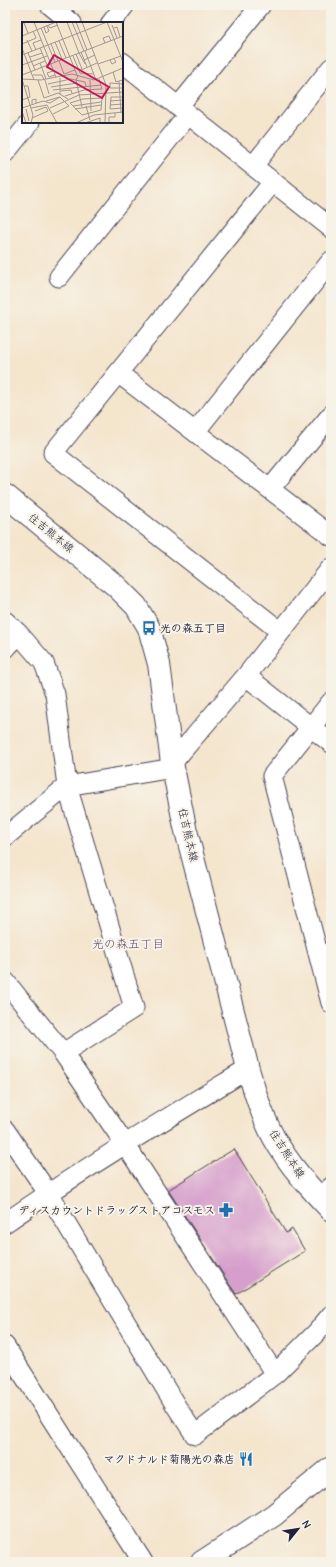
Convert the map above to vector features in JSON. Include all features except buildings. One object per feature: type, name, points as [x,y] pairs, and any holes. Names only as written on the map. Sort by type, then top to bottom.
[{"type":"main road","name":"住吉熊本線","points":[[5,495],[116,586],[136,606],[150,628],[159,664],[173,765],[185,827],[248,1070],[259,1105],[274,1138],[296,1171],[328,1199]]},
{"type":"main road","points":[[202,1562],[274,1515],[331,1468]]},
{"type":"street","points":[[50,5],[71,22]]},
{"type":"street","points":[[112,22],[125,5]]},
{"type":"street","points":[[58,277],[261,5]]},
{"type":"street","points":[[123,63],[331,228]]},
{"type":"street","points":[[253,166],[331,68]]},
{"type":"street","points":[[5,153],[29,123]]},
{"type":"street","points":[[273,182],[53,453],[280,631]]},
{"type":"street","points":[[195,432],[331,261]]},
{"type":"street","points":[[118,373],[331,536]]},
{"type":"street","points":[[270,490],[331,415]]},
{"type":"street","points":[[8,830],[67,786],[173,765],[246,676],[331,568]]},
{"type":"street","points":[[5,622],[19,634],[44,663],[55,694],[67,786],[134,1008],[63,1053]]},
{"type":"street","points":[[5,649],[19,634]]},
{"type":"street","points":[[246,676],[331,743]]},
{"type":"street","points":[[331,702],[272,776],[331,1003]]},
{"type":"street","points":[[5,981],[63,1053],[125,1144],[275,1374]]},
{"type":"street","points":[[5,1223],[48,1193],[125,1144],[248,1070]]},
{"type":"street","points":[[5,1130],[48,1193],[176,1406],[195,1434],[275,1374],[317,1332],[331,1315]]},
{"type":"street","points":[[5,1346],[143,1562]]},
{"type":"place","name":"光の森五丁目","points":[[149,628]]},
{"type":"place","name":"ディスカウントドラッグストアコスモス","points":[[226,1210]]},
{"type":"place","name":"マクドナルド菊陽光の森店","points":[[246,1459]]},
{"type":"district","name":"光の森五丁目","points":[[128,944]]}]
